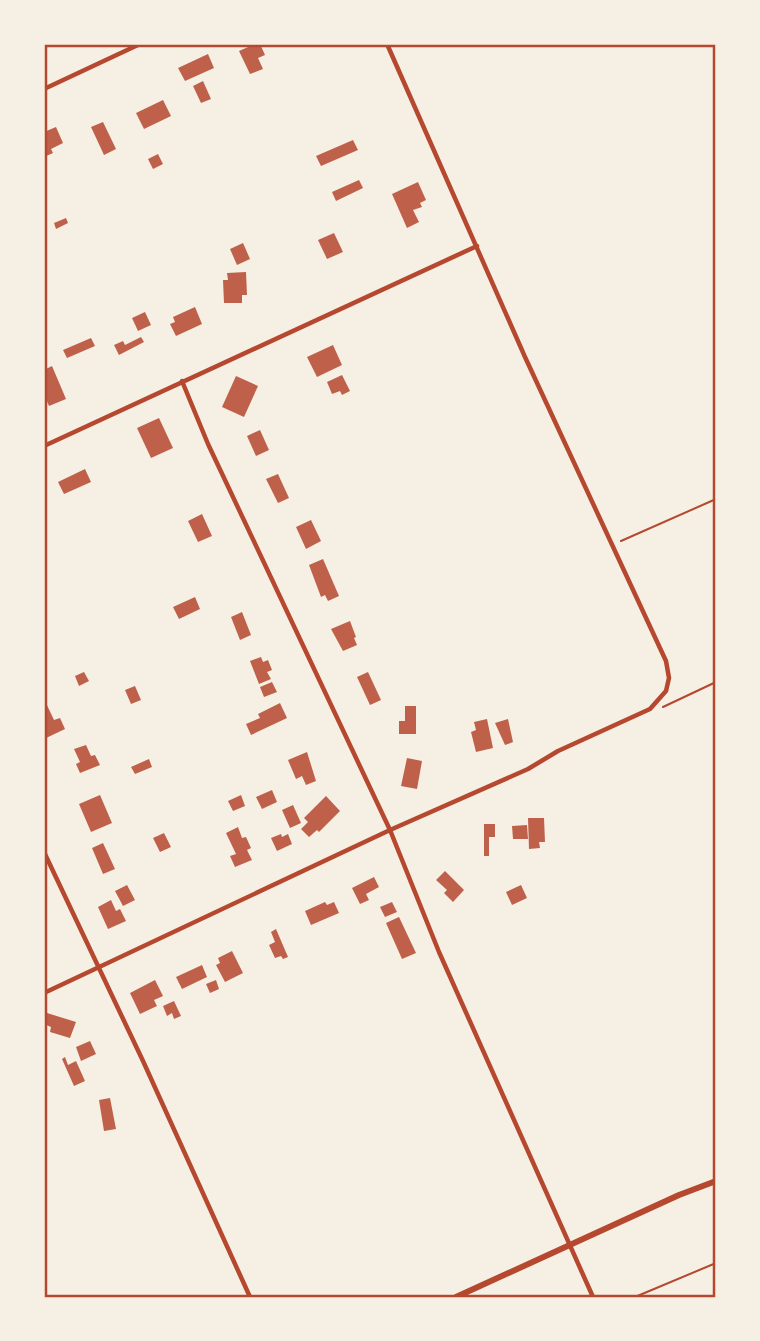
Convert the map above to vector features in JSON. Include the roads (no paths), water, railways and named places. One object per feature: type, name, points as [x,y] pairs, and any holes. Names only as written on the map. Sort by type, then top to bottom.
[{"type":"main road","points":[[456,1297],[716,1181]]},
{"type":"street","points":[[44,89],[139,44]]},
{"type":"street","points":[[44,993],[390,830],[528,769],[558,751],[650,709],[666,691],[669,678],[666,661],[525,357],[387,44]]},
{"type":"street","points":[[44,446],[477,246]]},
{"type":"street","points":[[182,381],[208,444],[390,830],[439,953],[593,1297]]},
{"type":"street","points":[[44,852],[250,1297]]}]
